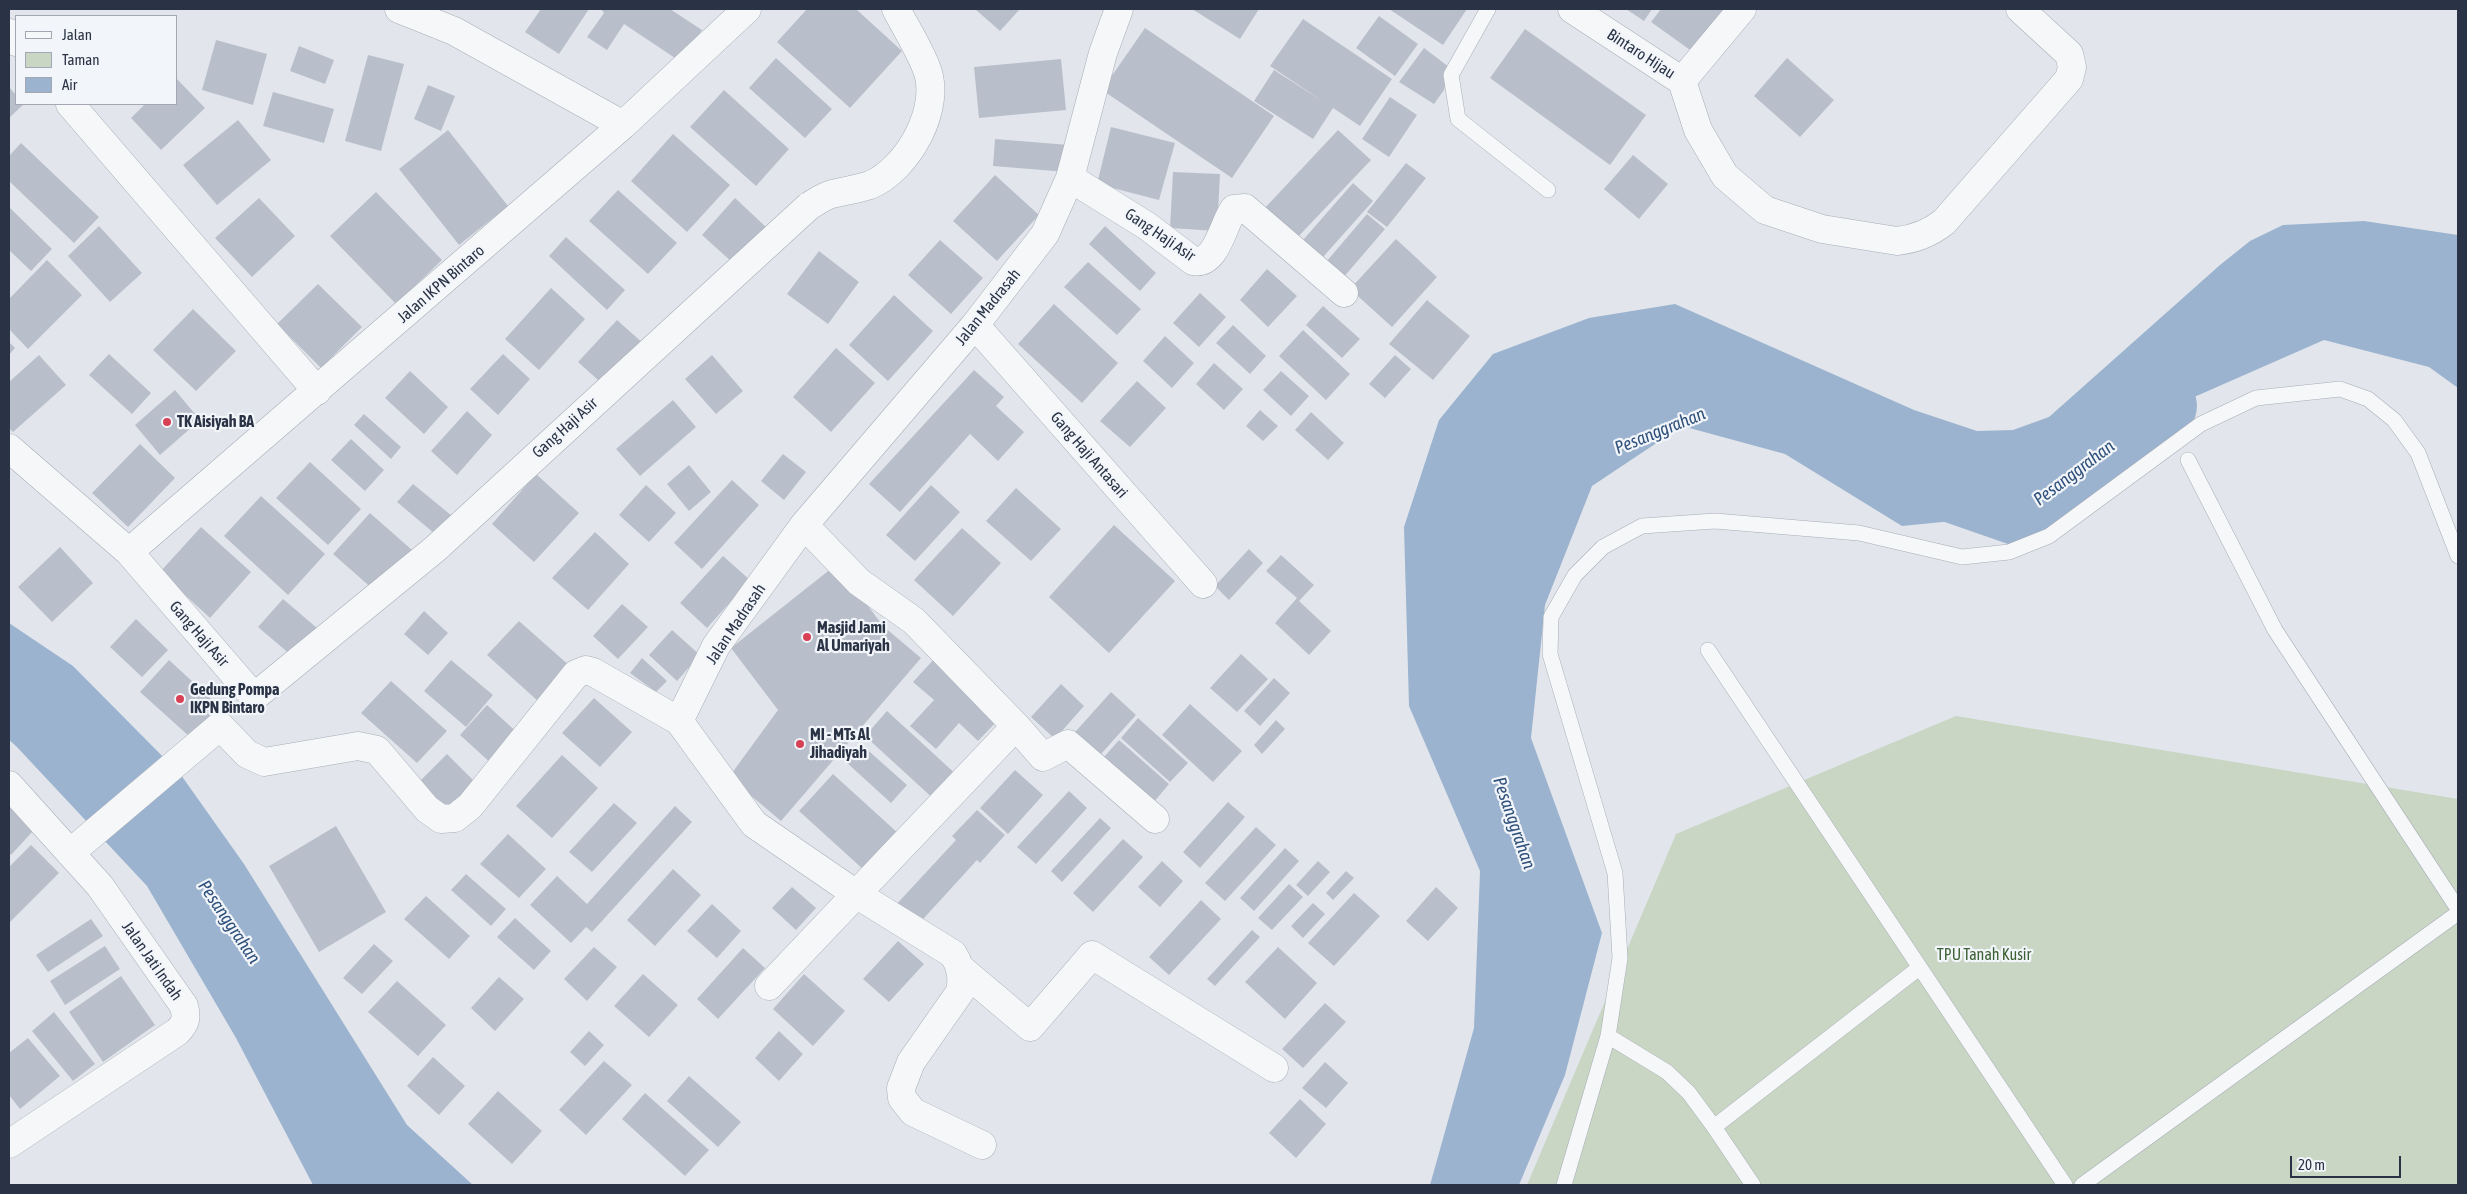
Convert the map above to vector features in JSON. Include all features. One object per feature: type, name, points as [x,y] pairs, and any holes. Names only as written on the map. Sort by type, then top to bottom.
[{"type":"street","points":[[399,9],[454,31],[623,125]]},
{"type":"street","name":"Jalan IKPN Bintaro","points":[[129,552],[623,125],[747,9]]},
{"type":"street","name":"Gang Haji Asir","points":[[129,552],[254,697],[435,548],[809,206],[830,194],[870,185],[890,173],[906,157],[919,135],[928,110],[930,86],[927,68],[896,9]]},
{"type":"street","name":"Jalan Madrasah","points":[[679,720],[716,646],[804,525],[975,325],[1045,234],[1070,178],[1103,53],[1119,9]]},
{"type":"street","name":"Bintaro Hijau","points":[[1572,9],[1682,81],[1742,9]]},
{"type":"street","points":[[1682,81],[1698,130],[1725,176],[1765,210],[1822,229],[1897,241],[1921,236],[1933,231],[1951,215],[2069,79],[2072,66],[2069,54],[2020,9]]},
{"type":"street","points":[[71,105],[317,391]]},
{"type":"street","name":"Gang Haji Asir","points":[[1070,178],[1147,226],[1193,261],[1199,262],[1207,259],[1234,209],[1245,208],[1344,294]]},
{"type":"street","name":"Gang Haji Antasari","points":[[975,325],[1203,584]]},
{"type":"street","points":[[9,448],[129,552]]},
{"type":"street","points":[[804,525],[859,582],[914,620],[1043,756],[1068,744],[1155,819]]},
{"type":"street","points":[[70,853],[220,726],[247,754],[264,762],[358,746],[377,750],[427,809],[442,819],[456,818],[470,806],[576,674],[581,671],[593,672],[679,720],[754,824],[856,894],[953,954],[960,968],[962,980],[960,992],[911,1062],[901,1088],[902,1098],[913,1112],[982,1145]]},
{"type":"street","points":[[769,986],[1016,726]]},
{"type":"street","name":"Jalan Jati Indah","points":[[9,785],[100,886],[184,1006],[187,1016],[184,1025],[177,1032],[9,1144]]},
{"type":"street","points":[[960,968],[1030,1027],[1092,955],[1274,1068]]},
{"type":"lane","points":[[1488,9],[1451,75],[1458,119],[1548,190]]},
{"type":"lane","points":[[1564,1185],[1608,1036],[1620,958],[1615,873],[1550,654],[1551,617],[1576,575],[1604,547],[1642,526],[1715,521],[1859,533],[1962,557],[2009,552],[2049,536],[2201,424],[2256,398],[2340,389],[2368,399],[2394,420],[2418,453],[2458,556]]},
{"type":"lane","points":[[2082,1185],[2458,911],[2275,630],[2188,460]]},
{"type":"lane","points":[[1708,650],[2065,1185]]},
{"type":"lane","points":[[1714,1128],[1919,968]]},
{"type":"lane","points":[[1608,1036],[1667,1072],[1689,1093],[1753,1185]]},
{"type":"green space","name":"TPU Tanah Kusir","points":[[1956,716],[2458,799],[2458,1185],[1527,1185],[1676,834]]},
{"type":"water","points":[[2364,221],[2458,235],[2458,388],[2429,367],[2324,340],[2160,412],[2013,515],[1902,526],[1785,454],[1682,426],[1592,486],[1545,605],[1531,738],[1602,933],[1565,1075],[1519,1185],[1430,1185],[1474,1028],[1480,871],[1409,706],[1404,527],[1439,420],[1493,354],[1589,318],[1675,304],[1914,410],[1977,431],[2013,430],[2049,417],[2220,265],[2250,241],[2283,225]]},
{"type":"water","points":[[9,623],[73,666],[181,775],[244,864],[407,1125],[473,1185],[313,1185],[236,1038],[147,886],[9,740]]},
{"type":"building","points":[[541,9],[589,9],[559,54],[525,32]]},
{"type":"building","points":[[601,9],[670,9],[702,30],[681,62],[624,24],[607,50],[587,37],[604,13]]},
{"type":"building","points":[[807,9],[856,9],[902,51],[850,108],[777,42]]},
{"type":"building","points":[[975,9],[1020,9],[1000,31]]},
{"type":"building","points":[[1192,9],[1259,9],[1240,39]]},
{"type":"building","points":[[1389,9],[1467,9],[1443,45]]},
{"type":"building","points":[[1626,9],[1652,9],[1644,21]]},
{"type":"building","points":[[1661,9],[1724,9],[1693,52],[1651,22]]},
{"type":"building","points":[[1379,16],[1418,44],[1395,76],[1356,48]]},
{"type":"building","points":[[1303,19],[1392,79],[1360,126],[1333,108],[1313,139],[1254,101],[1274,70],[1324,102],[1270,66]]},
{"type":"building","points":[[1145,28],[1274,116],[1232,178],[1102,90]]},
{"type":"building","points":[[1525,29],[1646,115],[1610,165],[1490,78]]},
{"type":"building","points":[[216,40],[267,54],[253,105],[202,90]]},
{"type":"building","points":[[299,46],[334,60],[325,84],[290,71]]},
{"type":"building","points":[[1424,48],[1449,67],[1444,90],[1434,104],[1399,82]]},
{"type":"building","points":[[368,55],[404,64],[381,151],[345,141]]},
{"type":"building","points":[[776,58],[832,109],[805,138],[749,88]]},
{"type":"building","points":[[1787,58],[1834,100],[1800,137],[1754,96]]},
{"type":"building","points":[[1061,59],[1066,110],[979,118],[974,67]]},
{"type":"building","points":[[178,80],[205,108],[161,150],[131,118],[144,105],[178,105]]},
{"type":"building","points":[[428,85],[455,96],[441,131],[414,119]]},
{"type":"building","points":[[9,87],[15,94],[15,105],[23,105],[9,118]]},
{"type":"building","points":[[724,90],[789,149],[756,186],[690,127]]},
{"type":"building","points":[[273,92],[334,109],[324,143],[263,126]]},
{"type":"building","points":[[1390,97],[1417,115],[1389,157],[1362,139]]},
{"type":"building","points":[[238,120],[271,160],[217,205],[183,165]]},
{"type":"building","points":[[1111,127],[1175,143],[1159,200],[1097,184]]},
{"type":"building","points":[[448,130],[508,206],[459,245],[399,169]]},
{"type":"building","points":[[1338,130],[1371,160],[1295,240],[1263,210]]},
{"type":"building","points":[[673,134],[730,185],[687,232],[631,181]]},
{"type":"building","points":[[995,139],[1069,145],[1067,172],[993,166]]},
{"type":"building","points":[[21,143],[99,217],[74,243],[9,181],[9,156]]},
{"type":"building","points":[[1633,155],[1668,184],[1639,219],[1604,189]]},
{"type":"building","points":[[1406,163],[1426,178],[1387,227],[1367,212]]},
{"type":"building","points":[[1173,172],[1220,174],[1217,231],[1170,228]]},
{"type":"building","points":[[995,175],[1039,215],[997,261],[953,221]]},
{"type":"building","points":[[1353,183],[1373,201],[1323,257],[1303,240]]},
{"type":"building","points":[[618,190],[677,243],[648,274],[589,221]]},
{"type":"building","points":[[376,192],[442,260],[396,304],[330,236]]},
{"type":"building","points":[[259,198],[295,236],[252,277],[215,238]]},
{"type":"building","points":[[735,198],[766,227],[733,263],[702,235]]},
{"type":"building","points":[[9,207],[52,249],[31,271],[9,250]]},
{"type":"building","points":[[1367,214],[1385,229],[1343,278],[1326,262]]},
{"type":"building","points":[[99,226],[142,273],[110,302],[68,256]]},
{"type":"building","points":[[1105,226],[1156,273],[1140,291],[1089,244]]},
{"type":"building","points":[[566,237],[625,290],[607,310],[549,256]]},
{"type":"building","points":[[1396,239],[1437,277],[1392,327],[1350,289]]},
{"type":"building","points":[[940,240],[983,278],[951,314],[908,275]]},
{"type":"building","points":[[819,251],[859,282],[828,324],[787,294]]},
{"type":"building","points":[[47,260],[82,295],[28,349],[9,329],[9,299]]},
{"type":"building","points":[[1088,262],[1141,309],[1117,335],[1064,287]]},
{"type":"building","points":[[1267,269],[1297,296],[1268,327],[1240,300]]},
{"type":"building","points":[[318,284],[362,327],[321,368],[277,324]]},
{"type":"building","points":[[551,288],[585,319],[539,370],[505,339]]},
{"type":"building","points":[[1200,293],[1226,317],[1199,347],[1173,323]]},
{"type":"building","points":[[894,295],[933,331],[888,381],[849,345]]},
{"type":"building","points":[[1427,300],[1470,336],[1433,380],[1389,344]]},
{"type":"building","points":[[1054,304],[1118,363],[1082,403],[1018,344]]},
{"type":"building","points":[[1323,306],[1360,339],[1342,358],[1306,325]]},
{"type":"building","points":[[193,309],[236,351],[196,391],[153,350]]},
{"type":"building","points":[[617,320],[645,345],[607,388],[578,362]]},
{"type":"building","points":[[1233,325],[1266,356],[1250,374],[1216,343]]},
{"type":"building","points":[[1303,330],[1350,374],[1326,400],[1279,356]]},
{"type":"building","points":[[1165,336],[1194,363],[1172,388],[1143,361]]},
{"type":"building","points":[[9,342],[15,348],[9,355]]},
{"type":"building","points":[[836,348],[875,383],[831,432],[793,397]]},
{"type":"building","points":[[109,354],[151,393],[132,414],[89,375]]},
{"type":"building","points":[[503,354],[530,379],[498,415],[470,389]]},
{"type":"building","points":[[39,355],[66,385],[13,432],[9,428],[9,382]]},
{"type":"building","points":[[712,355],[743,391],[716,414],[685,379]]},
{"type":"building","points":[[1395,355],[1411,369],[1385,398],[1369,384]]},
{"type":"building","points":[[1214,363],[1243,389],[1224,410],[1196,384]]},
{"type":"building","points":[[974,370],[1004,397],[996,406],[1024,432],[998,461],[970,434],[900,512],[869,484]]},
{"type":"building","points":[[410,371],[448,407],[424,434],[385,398]]},
{"type":"building","points":[[1281,371],[1309,396],[1291,416],[1263,390]]},
{"type":"building","points":[[1137,381],[1166,408],[1130,447],[1100,421]]},
{"type":"building","name":"TK Aisiyah BA","points":[[175,390],[200,420],[160,455],[135,425]]},
{"type":"building","points":[[673,400],[696,427],[640,476],[616,449]]},
{"type":"building","points":[[1260,410],[1278,426],[1263,441],[1246,426]]},
{"type":"building","points":[[467,411],[492,435],[457,475],[431,451]]},
{"type":"building","points":[[1311,412],[1344,443],[1328,460],[1295,430]]},
{"type":"building","points":[[364,414],[401,447],[391,459],[354,425]]},
{"type":"building","points":[[351,439],[384,470],[365,491],[331,460]]},
{"type":"building","points":[[140,444],[175,478],[128,527],[92,493]]},
{"type":"building","points":[[783,454],[806,472],[784,500],[761,481]]},
{"type":"building","points":[[310,462],[361,509],[328,545],[276,498]]},
{"type":"building","points":[[689,465],[711,492],[689,511],[667,484]]},
{"type":"building","points":[[536,474],[579,513],[534,562],[492,524]]},
{"type":"building","points":[[732,480],[759,505],[702,569],[674,543]]},
{"type":"building","points":[[413,484],[457,520],[441,539],[397,502]]},
{"type":"building","points":[[646,485],[676,513],[649,542],[619,515]]},
{"type":"building","points":[[931,485],[960,512],[915,561],[886,535]]},
{"type":"building","points":[[1016,488],[1061,529],[1031,561],[986,521]]},
{"type":"building","points":[[261,496],[325,554],[288,595],[224,536]]},
{"type":"building","points":[[370,513],[412,550],[375,591],[333,554]]},
{"type":"building","points":[[1114,525],[1175,581],[1109,653],[1049,597]]},
{"type":"building","points":[[201,527],[251,572],[210,618],[160,572]]},
{"type":"building","points":[[962,528],[1001,563],[953,616],[914,580]]},
{"type":"building","points":[[595,532],[629,564],[588,610],[552,578]]},
{"type":"building","points":[[60,547],[93,583],[52,622],[18,587]]},
{"type":"building","points":[[1249,549],[1263,563],[1229,600],[1215,586]]},
{"type":"building","points":[[1281,555],[1314,585],[1299,601],[1331,631],[1309,655],[1275,623],[1297,598],[1266,571]]},
{"type":"building","points":[[723,556],[750,580],[707,628],[680,603]]},
{"type":"building","points":[[837,564],[883,626],[921,658],[781,821],[729,777],[778,710],[731,648]]},
{"type":"building","points":[[283,599],[317,628],[292,656],[258,627]]},
{"type":"building","points":[[622,604],[648,627],[618,659],[593,636]]},
{"type":"building","points":[[424,611],[448,633],[428,655],[404,634]]},
{"type":"building","points":[[136,619],[168,650],[142,677],[110,647]]},
{"type":"building","points":[[519,621],[571,667],[539,702],[487,655]]},
{"type":"building","points":[[672,630],[700,655],[677,681],[649,655]]},
{"type":"building","points":[[1241,654],[1268,679],[1237,712],[1210,688]]},
{"type":"building","points":[[642,658],[667,681],[656,692],[630,673]]},
{"type":"building","points":[[935,658],[1000,718],[978,741],[959,723],[936,749],[910,726],[934,700],[913,682]]},
{"type":"building","name":"Gedung Pompa IKPN Bintaro","points":[[169,660],[219,706],[190,737],[140,692]]},
{"type":"building","points":[[451,660],[493,695],[466,727],[424,691]]},
{"type":"building","points":[[1274,678],[1290,693],[1260,726],[1244,711]]},
{"type":"building","points":[[391,681],[447,731],[417,763],[361,713]]},
{"type":"building","points":[[1061,684],[1084,706],[1055,739],[1031,717]]},
{"type":"building","points":[[1111,692],[1136,715],[1093,763],[1068,740]]},
{"type":"building","points":[[594,698],[632,732],[600,767],[562,733]]},
{"type":"building","points":[[1190,704],[1242,751],[1213,782],[1162,735]]},
{"type":"building","points":[[487,705],[520,735],[493,765],[460,735]]},
{"type":"building","points":[[887,711],[959,777],[937,802],[865,736]]},
{"type":"building","points":[[1138,718],[1188,763],[1170,782],[1121,738]]},
{"type":"building","points":[[1276,720],[1285,729],[1262,754],[1254,745]]},
{"type":"building","points":[[1119,740],[1169,784],[1148,809],[1097,765]]},
{"type":"building","points":[[862,745],[907,785],[891,803],[846,762]]},
{"type":"building","points":[[447,754],[475,782],[447,809],[419,782]]},
{"type":"building","points":[[562,755],[598,788],[552,838],[516,806]]},
{"type":"building","points":[[1015,770],[1043,795],[1008,834],[980,808]]},
{"type":"building","points":[[833,774],[899,834],[865,871],[799,811]]},
{"type":"building","points":[[1069,791],[1087,808],[1036,864],[1017,847]]},
{"type":"building","points":[[1228,802],[1245,817],[1200,868],[1183,852]]},
{"type":"building","points":[[614,803],[637,823],[592,872],[569,852]]},
{"type":"building","points":[[9,805],[34,830],[11,855],[9,853]]},
{"type":"building","points":[[675,806],[692,822],[592,932],[586,927],[571,943],[530,905],[557,876],[587,904]]},
{"type":"building","points":[[977,810],[1005,835],[980,863],[977,860],[915,928],[893,908],[956,840],[952,836]]},
{"type":"building","points":[[1100,818],[1111,828],[1062,882],[1051,871]]},
{"type":"building","points":[[336,826],[386,912],[319,952],[269,866]]},
{"type":"building","points":[[1256,827],[1276,845],[1225,901],[1205,883]]},
{"type":"building","points":[[508,834],[546,869],[519,898],[480,864]]},
{"type":"building","points":[[1123,839],[1143,857],[1093,912],[1073,893]]},
{"type":"building","points":[[31,845],[59,873],[10,922],[9,867]]},
{"type":"building","points":[[1285,848],[1299,861],[1254,911],[1240,898]]},
{"type":"building","points":[[1162,861],[1183,881],[1160,907],[1138,887]]},
{"type":"building","points":[[1318,861],[1330,872],[1308,896],[1296,885]]},
{"type":"building","points":[[673,869],[701,895],[655,946],[627,920]]},
{"type":"building","points":[[1346,871],[1354,878],[1333,900],[1326,893]]},
{"type":"building","points":[[466,874],[506,909],[491,926],[451,890]]},
{"type":"building","points":[[1289,884],[1303,897],[1272,930],[1258,918]]},
{"type":"building","points":[[792,887],[816,908],[796,930],[772,908]]},
{"type":"building","points":[[1436,887],[1458,908],[1428,941],[1406,921]]},
{"type":"building","points":[[1354,893],[1380,916],[1334,966],[1308,943]]},
{"type":"building","points":[[426,896],[470,936],[449,959],[404,919]]},
{"type":"building","points":[[1201,900],[1221,919],[1169,975],[1149,957]]},
{"type":"building","points":[[1313,903],[1325,914],[1303,938],[1291,926]]},
{"type":"building","points":[[712,904],[741,931],[717,958],[687,931]]},
{"type":"building","points":[[515,918],[551,951],[534,970],[497,937]]},
{"type":"building","points":[[91,919],[103,936],[48,972],[36,955]]},
{"type":"building","points":[[1252,930],[1260,937],[1215,986],[1207,979]]},
{"type":"building","points":[[898,941],[924,964],[889,1002],[863,979]]},
{"type":"building","points":[[374,944],[393,961],[362,994],[343,978]]},
{"type":"building","points":[[105,946],[120,969],[65,1005],[50,981]]},
{"type":"building","points":[[594,947],[617,967],[587,1001],[564,979]]},
{"type":"building","points":[[1278,947],[1317,983],[1285,1019],[1245,982]]},
{"type":"building","points":[[743,948],[765,968],[718,1019],[697,999]]},
{"type":"building","points":[[643,974],[678,1005],[649,1037],[614,1006]]},
{"type":"building","points":[[804,974],[845,1011],[813,1046],[773,1009]]},
{"type":"building","points":[[121,976],[155,1025],[103,1062],[69,1012]]},
{"type":"building","points":[[499,977],[524,999],[495,1031],[471,1008]]},
{"type":"building","points":[[397,981],[446,1025],[418,1056],[368,1012]]},
{"type":"building","points":[[1325,1003],[1346,1022],[1303,1068],[1282,1049]]},
{"type":"building","points":[[54,1012],[95,1064],[73,1081],[32,1031]]},
{"type":"building","points":[[589,1031],[604,1045],[585,1066],[570,1052]]},
{"type":"building","points":[[779,1031],[803,1054],[779,1081],[755,1058]]},
{"type":"building","points":[[28,1038],[60,1076],[20,1109],[9,1095],[9,1053]]},
{"type":"building","points":[[433,1057],[465,1086],[439,1115],[407,1086]]},
{"type":"building","points":[[604,1061],[632,1085],[586,1135],[559,1110]]},
{"type":"building","points":[[1325,1062],[1348,1083],[1326,1108],[1302,1088]]},
{"type":"building","points":[[689,1076],[741,1122],[718,1147],[667,1101]]},
{"type":"building","points":[[498,1091],[542,1131],[512,1164],[468,1124]]},
{"type":"building","points":[[645,1093],[709,1150],[685,1176],[622,1119]]},
{"type":"building","points":[[1300,1099],[1326,1124],[1296,1158],[1269,1133]]},
{"type":"waterway","name":"Pesanggrahan","points":[[1930,481],[2022,513],[2163,406]]},
{"type":"place","name":"TK Aisiyah BA","points":[[167,422]]},
{"type":"place","name":"Masjid Jami Al Umariyah","points":[[807,637]]},
{"type":"place","name":"Gedung Pompa IKPN Bintaro","points":[[180,699]]},
{"type":"place","name":"MI - MTs Al Jihadiyah","points":[[800,744]]}]
